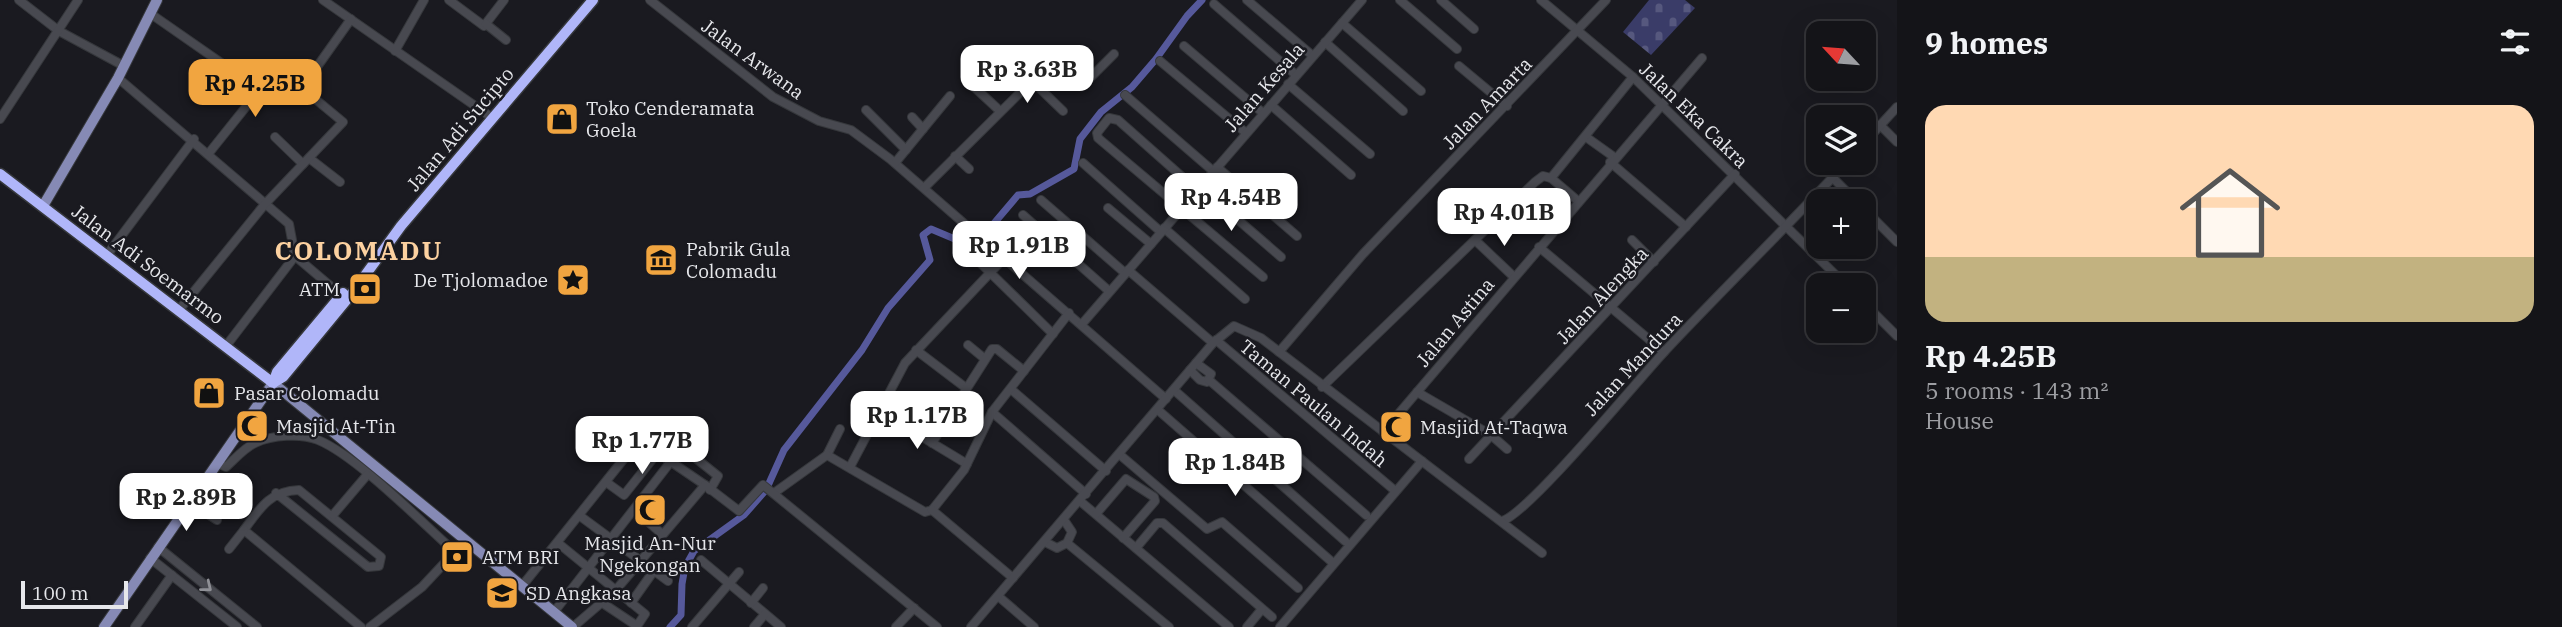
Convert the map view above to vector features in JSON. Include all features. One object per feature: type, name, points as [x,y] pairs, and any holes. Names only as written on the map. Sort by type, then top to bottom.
[{"type":"highway","name":"Jalan Adi Sucipto","points":[[273,383],[277,372],[341,295],[356,284],[491,117],[593,0]]},
{"type":"highway","name":"Jalan Adi Soemarmo","points":[[0,174],[273,383]]},
{"type":"highway","name":"Jalan Adi Sucipto","points":[[273,383],[283,377],[353,292],[356,284]]},
{"type":"main road","points":[[43,206],[118,78],[157,0]]},
{"type":"main road","points":[[273,383],[570,626]]},
{"type":"main road","name":"Jalan Adi Sucipto","points":[[104,627],[273,383]]},
{"type":"street","points":[[19,0],[59,31],[124,66]]},
{"type":"street","points":[[0,119],[78,0]]},
{"type":"street","points":[[323,0],[491,117]]},
{"type":"street","points":[[396,51],[424,0]]},
{"type":"street","points":[[449,0],[506,40]]},
{"type":"street","points":[[486,24],[504,0]]},
{"type":"street","name":"Jalan Arwana","points":[[650,0],[773,97],[804,114],[850,130],[895,163],[978,232],[1166,399]]},
{"type":"street","points":[[1247,0],[1313,56]]},
{"type":"street","points":[[1400,0],[1457,49]]},
{"type":"street","points":[[1441,0],[1474,29]]},
{"type":"street","name":"Jalan Eka Cakra","points":[[1541,0],[1633,77],[1834,273]]},
{"type":"street","name":"Jalan Amarta","points":[[1279,352],[1363,254],[1606,0]]},
{"type":"street","name":"Jalan Kesala","points":[[1082,324],[1359,1]]},
{"type":"street","points":[[1214,4],[1296,75]]},
{"type":"street","points":[[150,14],[260,90]]},
{"type":"street","points":[[302,88],[351,19]]},
{"type":"street","points":[[1342,23],[1421,91]]},
{"type":"street","points":[[1325,42],[1403,111]]},
{"type":"street","points":[[1184,46],[1264,113]]},
{"type":"street","points":[[924,187],[1062,51],[1090,78],[1114,54]]},
{"type":"street","name":"Jalan Astina","points":[[1383,432],[1612,159],[1702,58]]},
{"type":"street","points":[[1160,61],[1245,132]]},
{"type":"street","points":[[1459,66],[1507,106]]},
{"type":"street","points":[[179,310],[265,204],[343,121],[277,71],[209,153]]},
{"type":"street","points":[[1551,178],[1633,77]]},
{"type":"street","points":[[118,78],[194,139],[292,228],[295,256],[226,346]]},
{"type":"street","points":[[1031,80],[1063,111]]},
{"type":"street","points":[[1288,84],[1370,153]]},
{"type":"street","points":[[972,85],[1000,111]]},
{"type":"street","points":[[1125,95],[1297,236]]},
{"type":"street","points":[[895,163],[950,96]]},
{"type":"street","points":[[1271,105],[1351,175]]},
{"type":"street","points":[[1876,130],[1897,107]]},
{"type":"street","points":[[866,110],[906,150]]},
{"type":"street","points":[[912,117],[923,129]]},
{"type":"street","points":[[1263,277],[1098,138],[1098,131],[1110,118],[1118,120],[1281,257]]},
{"type":"street","points":[[1880,125],[1897,142]]},
{"type":"street","points":[[1586,136],[1686,227]]},
{"type":"street","points":[[275,137],[340,182]]},
{"type":"street","points":[[107,255],[194,139]]},
{"type":"street","points":[[955,156],[969,169]]},
{"type":"street","points":[[1083,163],[1245,299]]},
{"type":"street","name":"Jalan Alengka","points":[[1469,459],[1735,174]]},
{"type":"street","points":[[1832,177],[1844,189]]},
{"type":"street","name":"Jalan Mandura","points":[[1502,522],[1515,514],[1538,490],[1664,352],[1832,177]]},
{"type":"street","points":[[1322,387],[1539,178],[1551,178],[1578,201]]},
{"type":"street","name":"Taman Paulan Indah","points":[[1041,200],[1393,489]]},
{"type":"street","points":[[1108,208],[1151,244]]},
{"type":"street","points":[[1023,215],[1109,291]]},
{"type":"street","points":[[1876,221],[1897,242]]},
{"type":"street","points":[[1475,240],[1514,277]]},
{"type":"street","points":[[1632,240],[1654,262]]},
{"type":"street","points":[[1539,247],[1664,352]]},
{"type":"street","points":[[965,248],[1053,334]]},
{"type":"street","points":[[295,256],[341,295]]},
{"type":"street","points":[[850,467],[881,412],[880,406],[916,350],[1005,257]]},
{"type":"street","points":[[827,455],[925,512],[932,510],[967,464],[992,412],[1069,313]]},
{"type":"street","points":[[1876,315],[1897,336]]},
{"type":"street","points":[[972,626],[1215,342],[1228,329],[1241,327],[1279,352],[1542,553]]},
{"type":"street","points":[[968,345],[985,359]]},
{"type":"street","points":[[932,443],[992,349],[997,349],[1024,371]]},
{"type":"street","points":[[916,350],[966,388]]},
{"type":"street","points":[[1193,367],[1200,380],[1209,380],[1366,515]]},
{"type":"street","points":[[1174,390],[1345,541]]},
{"type":"street","points":[[1013,391],[1106,471]]},
{"type":"street","points":[[1417,392],[1491,435],[1507,449]]},
{"type":"street","points":[[1158,410],[1332,562]]},
{"type":"street","points":[[881,412],[967,464]]},
{"type":"street","points":[[992,412],[1083,497],[1096,514],[1228,627]]},
{"type":"street","points":[[773,492],[827,455],[840,429]]},
{"type":"street","points":[[217,463],[226,467],[255,443],[269,439],[310,438],[334,449],[455,552]]},
{"type":"street","points":[[522,586],[639,440],[672,460],[738,511],[763,485],[937,627]]},
{"type":"street","points":[[570,626],[615,591],[662,534],[718,476],[683,448]]},
{"type":"street","points":[[606,482],[624,495],[659,451]]},
{"type":"street","points":[[1119,454],[1207,529],[1222,522],[1298,588]]},
{"type":"street","points":[[554,612],[672,460]]},
{"type":"street","points":[[1280,627],[1422,461]]},
{"type":"street","points":[[333,514],[367,475]]},
{"type":"street","points":[[1096,514],[1126,479],[1154,497],[1155,501],[1124,538]]},
{"type":"street","points":[[229,549],[268,499],[282,490],[302,491],[333,514],[381,557],[379,566],[368,567],[276,494]]},
{"type":"street","points":[[189,502],[217,520]]},
{"type":"street","points":[[635,510],[662,534]]},
{"type":"street","points":[[932,510],[1013,578]]},
{"type":"street","points":[[580,516],[610,541],[668,581]]},
{"type":"street","points":[[1045,542],[1058,548],[1067,543],[1072,532],[1063,520]]},
{"type":"street","points":[[1136,548],[1157,523],[1163,523],[1272,617]]},
{"type":"street","points":[[244,530],[361,627]]},
{"type":"street","points":[[370,627],[422,587],[465,541]]},
{"type":"street","points":[[558,542],[645,613],[636,626],[600,602]]},
{"type":"street","points":[[1067,543],[1169,627]]},
{"type":"street","points":[[158,547],[257,627]]},
{"type":"street","points":[[150,558],[237,627]]},
{"type":"street","points":[[701,560],[780,627]]},
{"type":"street","points":[[631,603],[653,572]]},
{"type":"street","points":[[692,627],[739,572]]},
{"type":"street","points":[[135,627],[172,575]]},
{"type":"street","points":[[751,603],[763,588]]},
{"type":"street","points":[[998,596],[1034,627]]},
{"type":"street","points":[[896,627],[914,608]]},
{"type":"street","points":[[1247,627],[1262,608]]},
{"type":"street","points":[[754,627],[765,614]]},
{"type":"green space","points":[[1649,0],[1685,0],[1695,8],[1651,55],[1623,32]]},
{"type":"waterway","points":[[670,627],[681,615],[685,567],[694,551],[744,515],[766,490],[784,450],[862,350],[888,308],[930,260],[923,235],[931,229],[969,245],[979,241],[1018,195],[1030,194],[1074,169],[1080,139],[1101,112],[1132,87],[1202,0]]},
{"type":"place","name":"Toko Cenderamata Goela","points":[[562,119]]},
{"type":"place","name":"Pabrik Gula Colomadu","points":[[661,260]]},
{"type":"place","name":"De Tjolomadoe","points":[[573,280]]},
{"type":"place","name":"ATM","points":[[365,289]]},
{"type":"place","name":"Pasar Colomadu","points":[[209,393]]},
{"type":"place","name":"Masjid At-Tin","points":[[252,426]]},
{"type":"place","name":"Masjid At-Taqwa","points":[[1396,427]]},
{"type":"place","name":"Masjid An-Nur Ngekongan","points":[[650,510]]},
{"type":"place","name":"ATM BRI","points":[[457,557]]},
{"type":"place","name":"SD Angkasa","points":[[502,593]]},
{"type":"district","name":"COLOMADU","points":[[359,250]]}]
